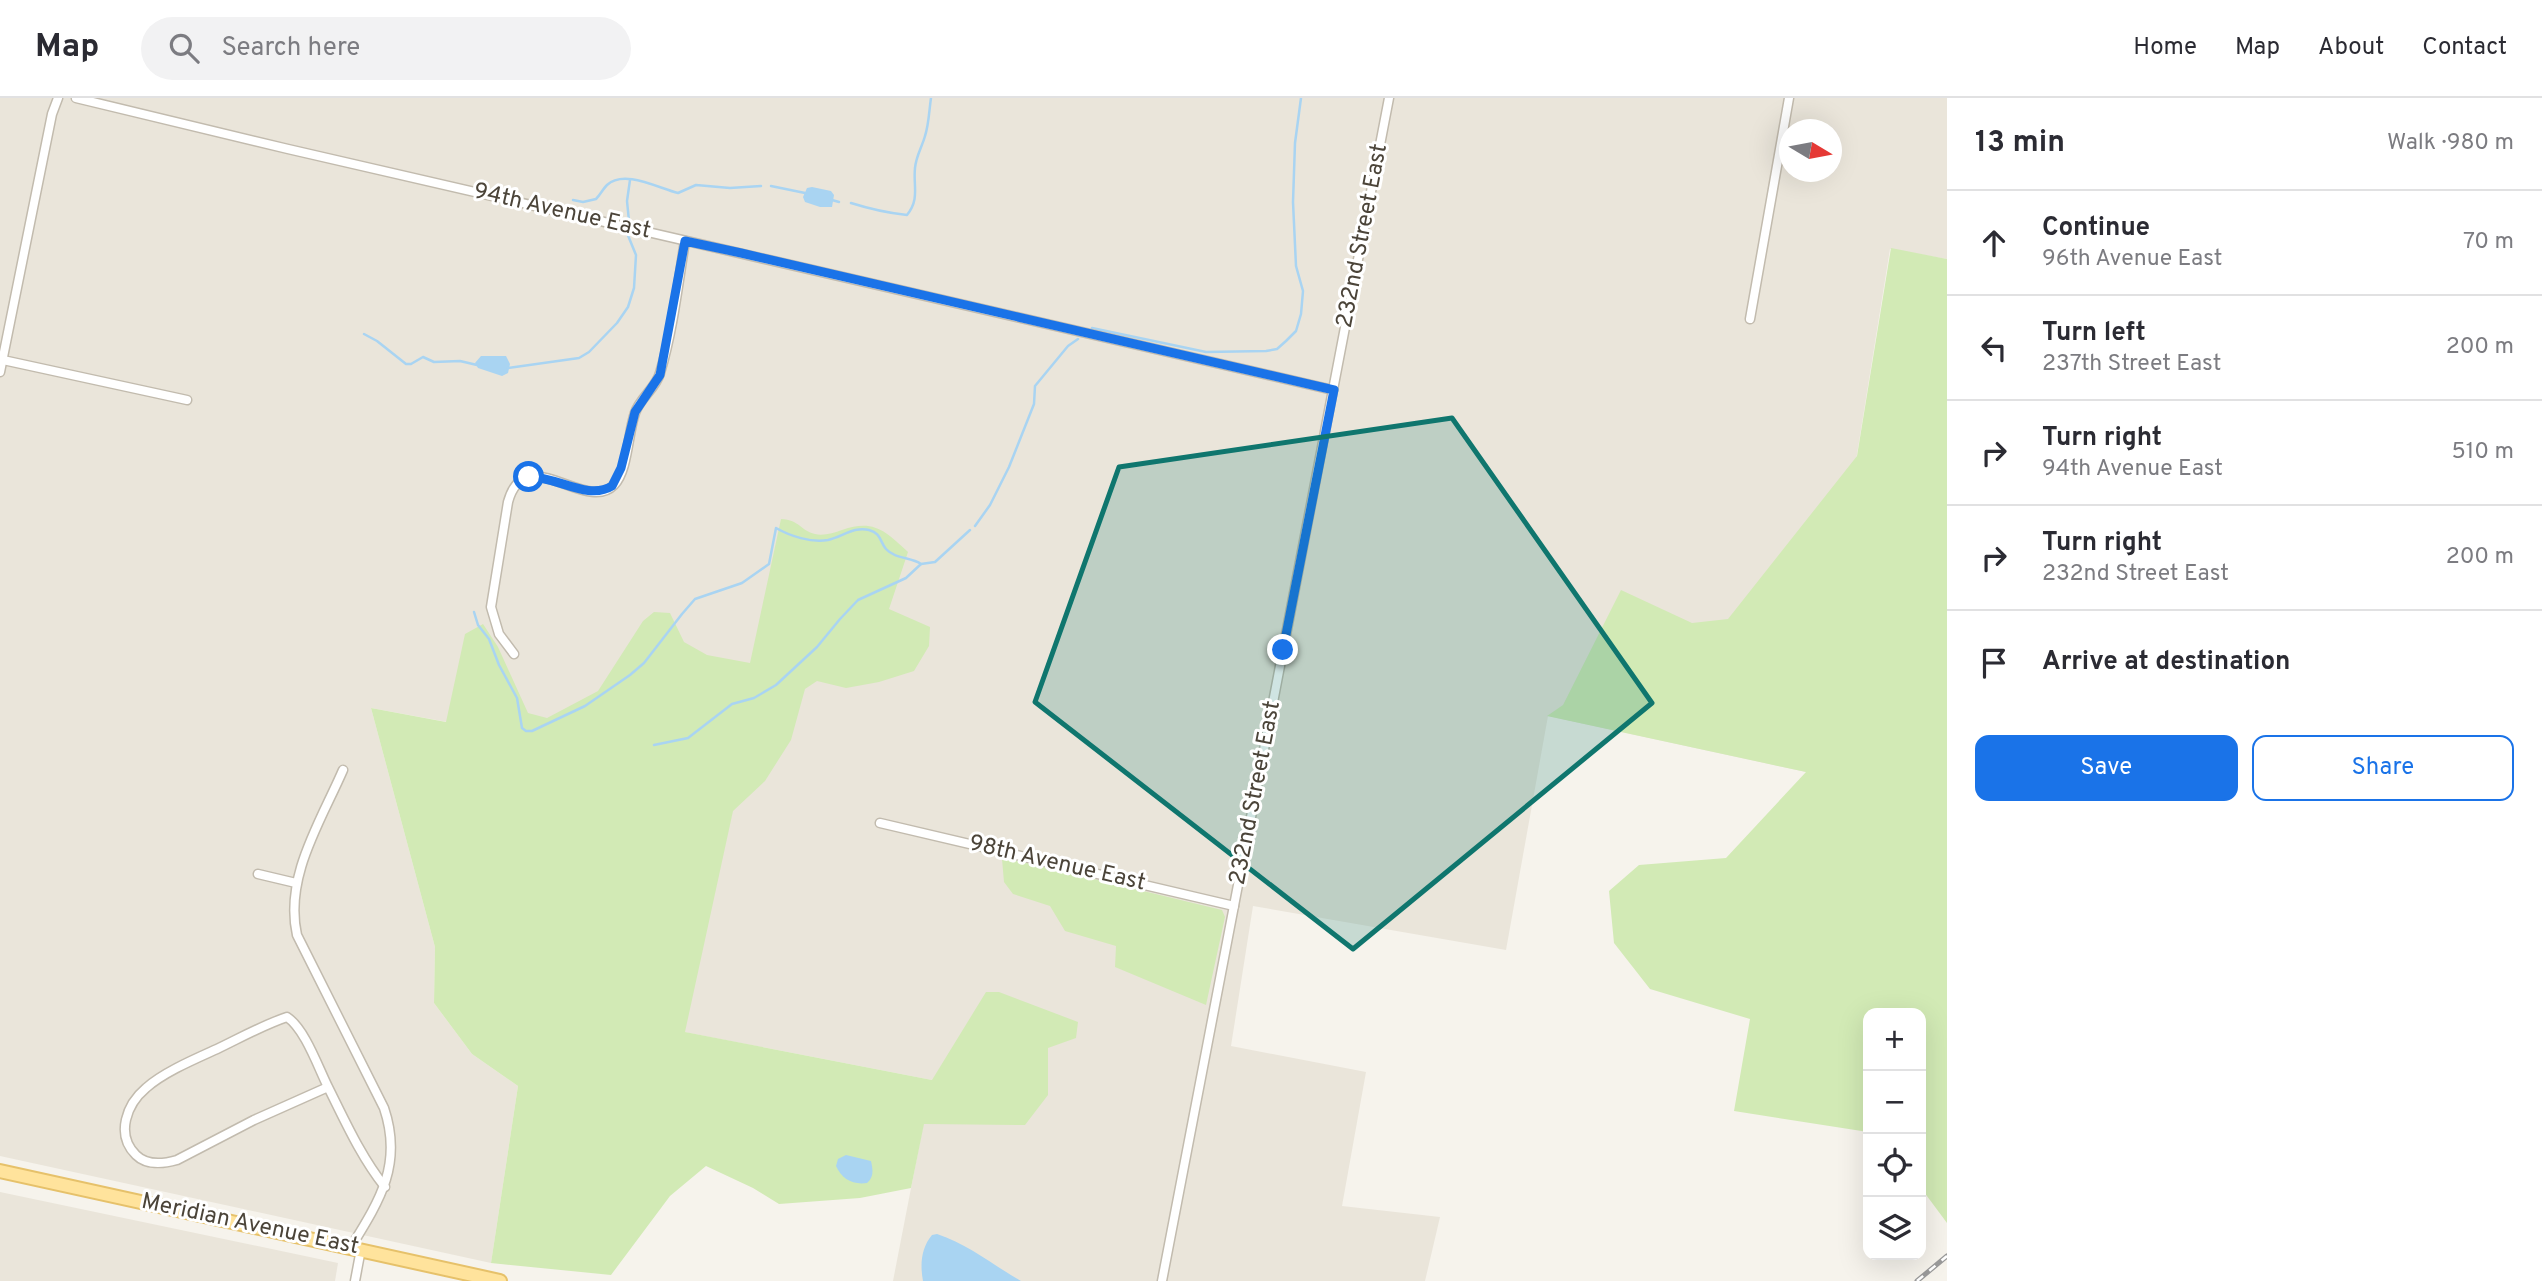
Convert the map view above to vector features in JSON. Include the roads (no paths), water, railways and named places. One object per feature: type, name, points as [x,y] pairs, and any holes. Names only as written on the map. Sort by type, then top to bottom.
[{"type":"main road","name":"Meridian Avenue East","points":[[0,1171],[500,1281]]},
{"type":"street","points":[[0,372],[52,114],[58,98]]},
{"type":"street","name":"94th Avenue East","points":[[76,98],[1334,390]]},
{"type":"street","name":"232nd Street East","points":[[1162,1281],[1389,98]]},
{"type":"street","points":[[1750,319],[1789,98]]},
{"type":"street","points":[[514,654],[499,634],[491,607],[508,502],[513,488],[523,478],[537,477],[597,492],[612,486],[621,468],[635,412],[660,375],[685,241]]},
{"type":"street","points":[[3,360],[187,400]]},
{"type":"street","points":[[343,770],[302,864],[296,883],[294,913],[297,935],[384,1108],[389,1123],[392,1152],[385,1187],[356,1248],[355,1281]]},
{"type":"street","name":"98th Avenue East","points":[[880,823],[1234,906]]},
{"type":"street","points":[[258,874],[296,883]]},
{"type":"street","points":[[328,1087],[164,1164],[137,1156],[125,1134],[128,1110],[148,1086],[188,1063],[287,1017],[305,1040],[369,1164],[385,1187]]},
{"type":"water","points":[[807,188],[831,191],[834,195],[832,207],[820,207],[805,202],[803,197]]},
{"type":"water","points":[[481,356],[506,356],[510,364],[508,373],[502,376],[478,368],[475,363]]},
{"type":"water","points":[[846,1155],[871,1161],[872,1173],[867,1183],[852,1182],[841,1174],[836,1166],[838,1159]]},
{"type":"water","points":[[937,1234],[970,1249],[1021,1281],[923,1281],[924,1251],[928,1240]]},
{"type":"waterway","points":[[851,203],[907,215],[915,198],[916,164],[926,131],[931,98]]},
{"type":"waterway","points":[[1092,328],[1206,352],[1277,349],[1296,331],[1303,291],[1296,266],[1293,202],[1295,143],[1301,98]]},
{"type":"waterway","points":[[573,200],[583,202],[596,199],[607,185],[622,179],[641,181],[678,193],[696,185],[730,188],[761,186]]},
{"type":"waterway","points":[[629,221],[627,201],[630,180]]},
{"type":"waterway","points":[[771,186],[805,193]]},
{"type":"waterway","points":[[832,200],[839,202]]},
{"type":"waterway","points":[[508,368],[579,358],[589,352],[617,323],[628,307],[634,288],[636,255],[627,233]]},
{"type":"waterway","points":[[364,334],[406,364],[423,357],[434,362],[460,361],[477,365]]},
{"type":"waterway","points":[[975,526],[990,505],[1009,467],[1034,404],[1035,386],[1068,346],[1078,339]]},
{"type":"waterway","points":[[474,612],[478,625],[489,639],[499,665],[517,698],[522,728],[532,731],[585,706],[630,675],[644,663],[695,599],[742,583],[769,564],[776,528],[815,541],[833,539],[858,529],[869,530],[878,535],[890,552],[921,564]]},
{"type":"waterway","points":[[654,745],[688,738],[732,704],[754,698],[776,685],[817,647],[858,600],[906,578],[921,564],[935,562],[970,530]]},
{"type":"railway","points":[[1917,1281],[1947,1256]]}]
